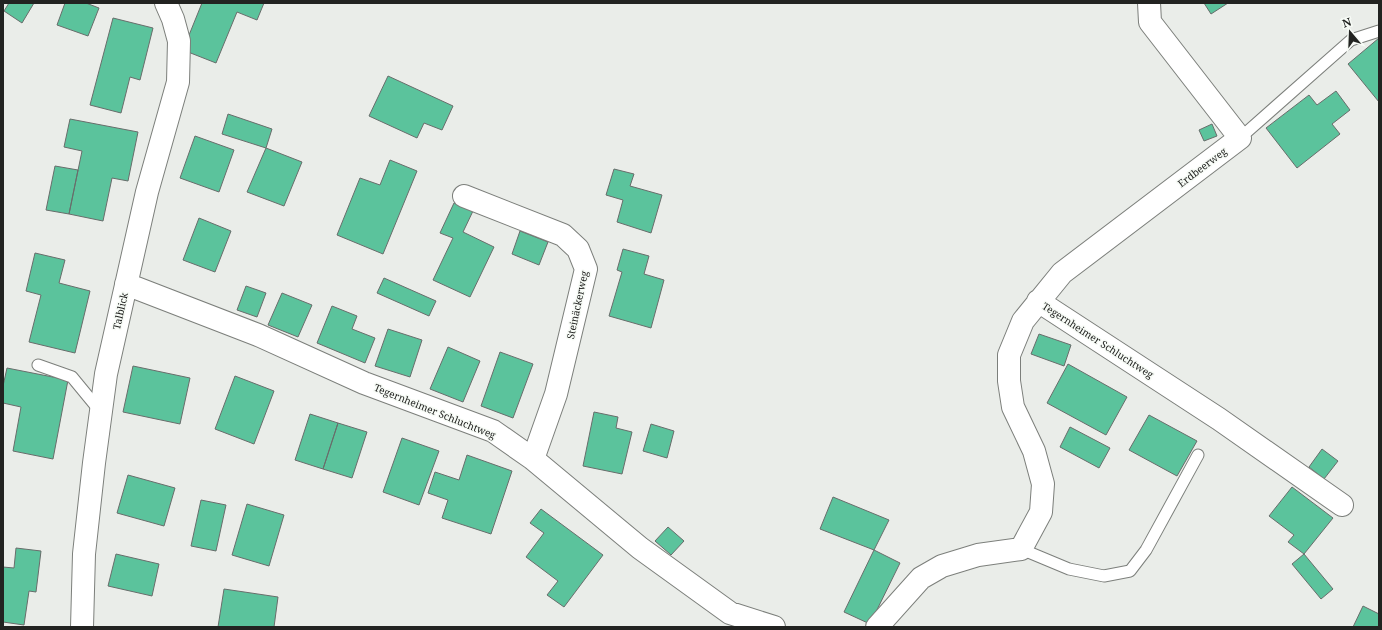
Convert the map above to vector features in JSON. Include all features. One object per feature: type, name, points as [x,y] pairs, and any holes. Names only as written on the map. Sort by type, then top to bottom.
[{"type":"street","name":"Talblick","points":[[82,627],[84,554],[106,374],[147,192],[178,82],[179,41],[173,19],[166,3]]},
{"type":"street","points":[[1149,3],[1150,22],[1240,138]]},
{"type":"street","name":"Erdbeerweg","points":[[1038,302],[1062,273],[1240,138]]},
{"type":"street","name":"Steinäckerweg","points":[[464,196],[563,235],[578,249],[586,269],[556,394],[533,459]]},
{"type":"street","name":"Tegernheimer Schluchtweg","points":[[126,284],[258,335],[364,383],[493,431],[533,459],[640,548],[730,613],[774,627]]},
{"type":"street","name":"Tegernheimer Schluchtweg","points":[[1021,549],[1042,512],[1043,484],[1034,452],[1013,406],[1009,381],[1009,355],[1023,321],[1038,302],[1219,419],[1342,504]]},
{"type":"street","points":[[877,627],[921,578],[942,566],[978,555],[1021,549]]},
{"type":"lane","points":[[1240,138],[1351,40],[1379,31]]},
{"type":"lane","points":[[38,365],[72,377],[101,411]]},
{"type":"lane","points":[[1021,549],[1069,569],[1104,576],[1130,571],[1146,550],[1198,455]]},
{"type":"building","points":[[9,3],[34,3],[22,23],[4,11]]},
{"type":"building","points":[[65,3],[86,3],[99,8],[88,36],[57,25]]},
{"type":"building","points":[[202,3],[264,3],[257,20],[237,12],[216,63],[183,50]]},
{"type":"building","points":[[1204,3],[1228,3],[1211,14]]},
{"type":"building","points":[[113,18],[153,28],[140,80],[130,77],[121,113],[90,105]]},
{"type":"building","points":[[1379,38],[1379,102],[1348,64]]},
{"type":"building","points":[[388,76],[453,106],[442,130],[424,123],[417,138],[369,116]]},
{"type":"building","points":[[1336,91],[1350,110],[1332,124],[1340,134],[1297,168],[1266,128],[1309,95],[1317,105]]},
{"type":"building","points":[[228,114],[272,129],[266,148],[222,134]]},
{"type":"building","points":[[70,119],[138,132],[128,181],[112,178],[103,221],[69,214],[82,151],[64,147]]},
{"type":"building","points":[[1212,124],[1217,136],[1204,141],[1199,130]]},
{"type":"building","points":[[195,136],[234,150],[219,192],[180,178]]},
{"type":"building","points":[[266,148],[302,162],[284,206],[247,192]]},
{"type":"building","points":[[390,160],[417,171],[383,254],[337,235],[360,178],[380,185]]},
{"type":"building","points":[[55,166],[78,170],[69,214],[46,210]]},
{"type":"building","points":[[614,169],[634,174],[630,186],[662,195],[651,233],[617,222],[623,200],[606,195]]},
{"type":"building","points":[[454,203],[473,211],[463,232],[494,247],[470,297],[433,280],[453,238],[440,233]]},
{"type":"building","points":[[199,218],[231,231],[215,272],[183,260]]},
{"type":"building","points":[[520,231],[548,242],[539,265],[512,254]]},
{"type":"building","points":[[623,249],[649,256],[644,274],[664,280],[651,328],[609,316],[622,272],[617,270]]},
{"type":"building","points":[[35,253],[65,260],[59,283],[90,291],[75,353],[29,342],[41,295],[26,291]]},
{"type":"building","points":[[384,278],[436,301],[429,316],[377,293]]},
{"type":"building","points":[[246,286],[266,293],[257,317],[237,310]]},
{"type":"building","points":[[282,293],[312,305],[298,337],[268,325]]},
{"type":"building","points":[[332,306],[357,316],[352,329],[375,338],[365,363],[317,343]]},
{"type":"building","points":[[388,329],[422,340],[410,377],[375,366]]},
{"type":"building","points":[[1039,334],[1071,345],[1064,366],[1031,354]]},
{"type":"building","points":[[448,347],[480,361],[463,402],[430,389]]},
{"type":"building","points":[[500,352],[533,364],[513,418],[481,406]]},
{"type":"building","points":[[1068,364],[1127,397],[1106,435],[1047,403]]},
{"type":"building","points":[[133,366],[190,378],[180,424],[123,412]]},
{"type":"building","points":[[7,368],[68,380],[53,459],[13,451],[21,407],[3,403],[3,386]]},
{"type":"building","points":[[235,376],[274,391],[254,444],[215,429]]},
{"type":"building","points":[[594,412],[618,417],[616,428],[632,432],[622,474],[583,466]]},
{"type":"building","points":[[310,414],[338,423],[323,469],[295,460]]},
{"type":"building","points":[[1149,415],[1197,441],[1177,476],[1129,450]]},
{"type":"building","points":[[338,423],[367,432],[352,478],[323,469]]},
{"type":"building","points":[[651,424],[674,431],[667,458],[643,451]]},
{"type":"building","points":[[1070,427],[1110,448],[1099,468],[1060,447]]},
{"type":"building","points":[[402,438],[439,451],[419,505],[383,492]]},
{"type":"building","points":[[1322,449],[1338,461],[1324,479],[1309,467]]},
{"type":"building","points":[[467,455],[512,471],[491,534],[442,518],[448,500],[428,493],[435,472],[459,480]]},
{"type":"building","points":[[128,475],[175,488],[164,526],[117,513]]},
{"type":"building","points":[[1292,487],[1333,518],[1304,554],[1288,542],[1294,535],[1269,516]]},
{"type":"building","points":[[833,497],[889,520],[874,550],[820,529]]},
{"type":"building","points":[[201,500],[226,505],[216,551],[191,546]]},
{"type":"building","points":[[247,504],[284,515],[269,566],[232,555]]},
{"type":"building","points":[[541,509],[603,555],[564,607],[547,595],[558,581],[526,557],[544,533],[530,523]]},
{"type":"building","points":[[668,527],[684,541],[671,555],[655,541]]},
{"type":"building","points":[[16,548],[41,551],[36,592],[29,591],[24,625],[3,622],[3,567],[14,568]]},
{"type":"building","points":[[874,550],[900,563],[870,624],[844,612]]},
{"type":"building","points":[[116,554],[159,564],[152,596],[108,586]]},
{"type":"building","points":[[1304,554],[1333,589],[1321,599],[1292,564]]},
{"type":"building","points":[[224,589],[278,597],[274,627],[218,627]]},
{"type":"building","points":[[1363,606],[1379,614],[1379,627],[1353,627]]}]
